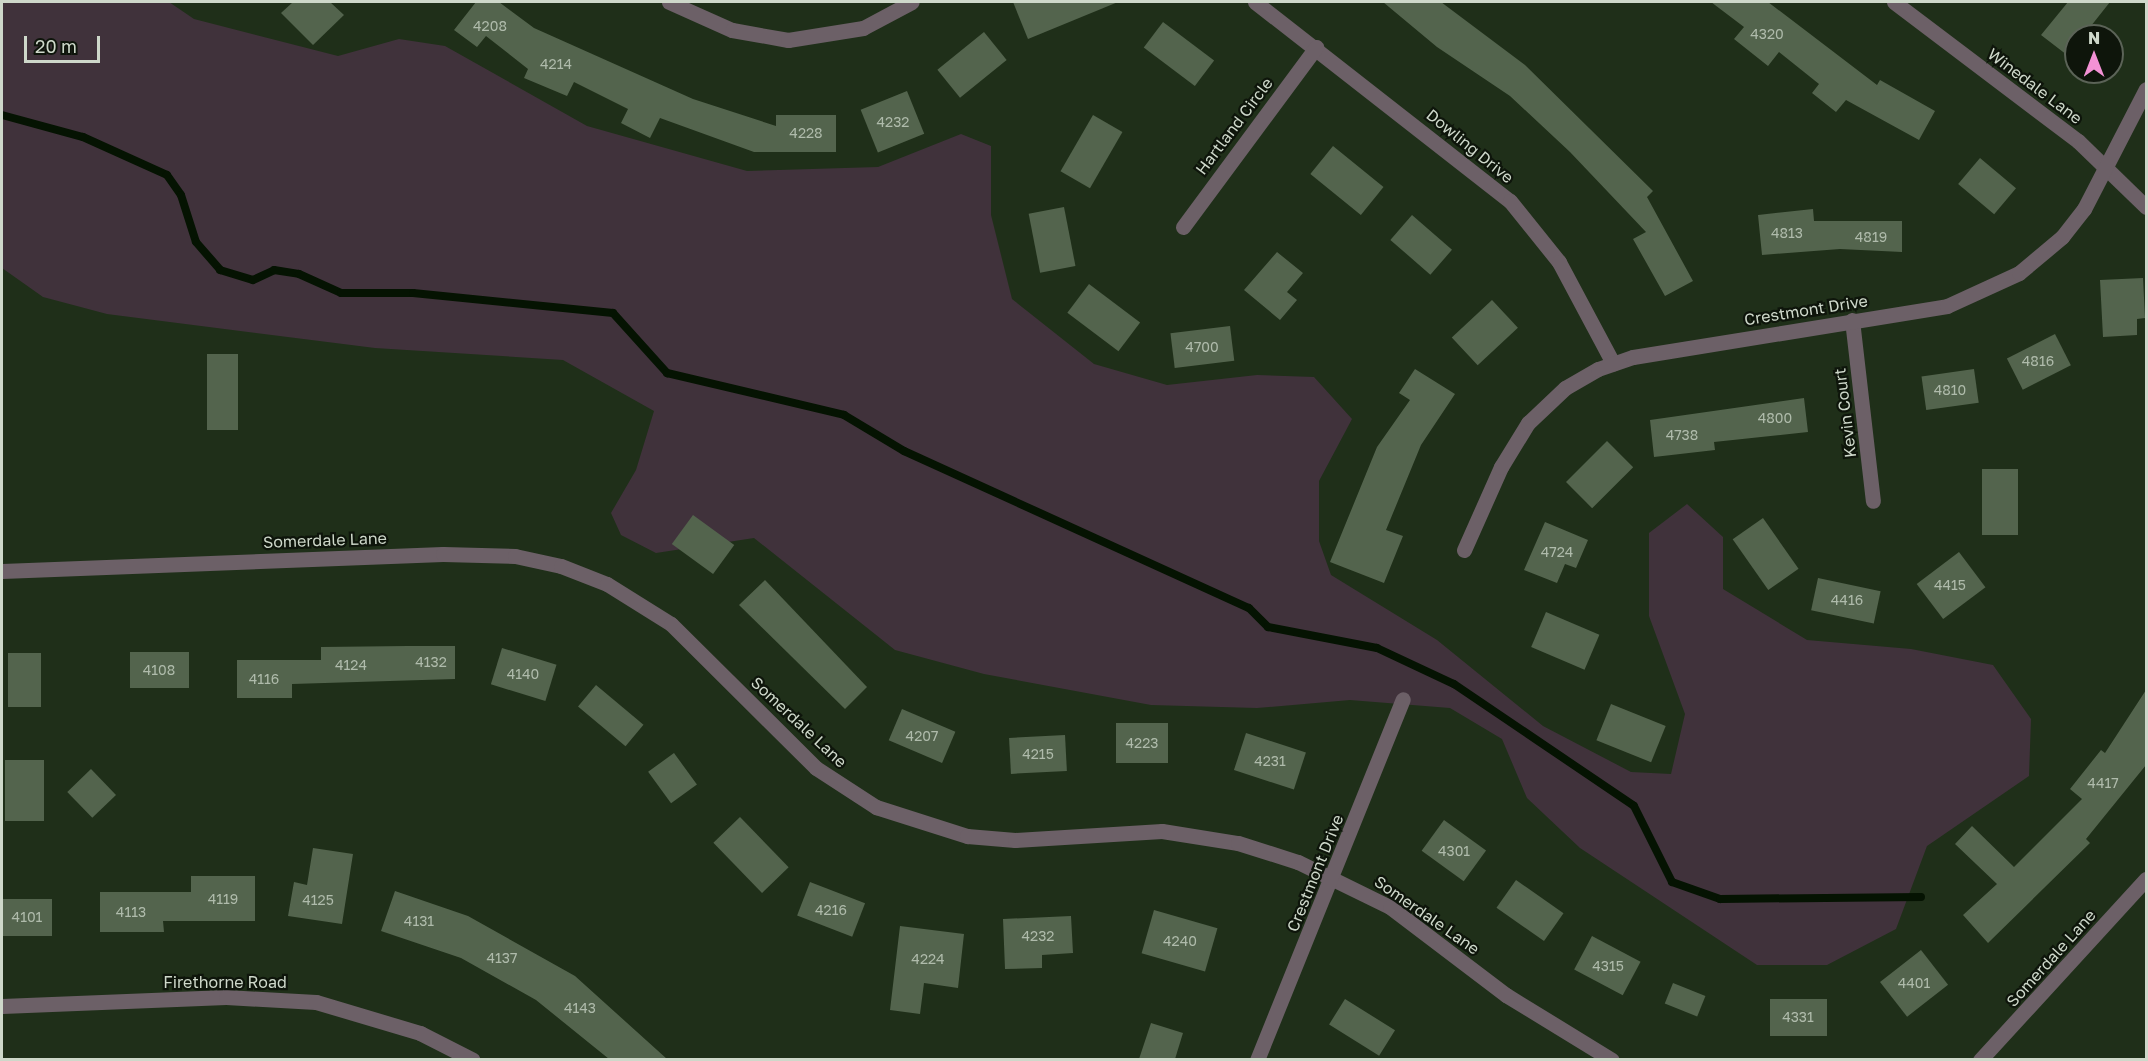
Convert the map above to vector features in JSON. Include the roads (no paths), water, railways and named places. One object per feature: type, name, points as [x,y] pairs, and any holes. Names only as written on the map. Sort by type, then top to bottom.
[{"type":"street","points":[[669,2],[732,30],[788,40],[863,28],[912,2]]},
{"type":"street","name":"Dowling Drive","points":[[1255,2],[1316,47],[1510,201],[1559,262],[1613,363]]},
{"type":"street","name":"Winedale Lane","points":[[1894,2],[2107,165],[2146,207]]},
{"type":"street","name":"Hartland Circle","points":[[1183,227],[1316,47]]},
{"type":"street","name":"Crestmont Drive","points":[[1464,550],[1501,467],[1528,423],[1565,388],[1613,363],[1852,320],[1947,306],[2019,273],[2062,237],[2084,209],[2146,89]]},
{"type":"street","name":"Kevin Court","points":[[1852,320],[1873,501]]},
{"type":"street","name":"Somerdale Lane","points":[[2,571],[443,554],[515,556],[561,566],[607,584],[654,612],[816,768],[855,796],[921,825],[991,839],[1135,831],[1206,836],[1334,877],[1390,907],[1563,1034],[1612,1059]]},
{"type":"street","name":"Crestmont Drive","points":[[1257,1059],[1334,877],[1403,699]]},
{"type":"street","name":"Somerdale Lane","points":[[1980,1059],[2146,879]]},
{"type":"street","name":"Firethorne Road","points":[[2,1006],[226,997],[316,1002],[389,1021],[473,1059]]},
{"type":"waterway","points":[[2,115],[83,137],[167,175],[181,195],[196,242],[220,270],[253,280],[274,270],[299,274],[341,293],[413,293],[613,313],[667,373],[844,415],[904,451],[1249,608],[1268,627],[1377,648],[1454,684],[1634,806],[1672,882],[1720,899],[1921,897]]}]
